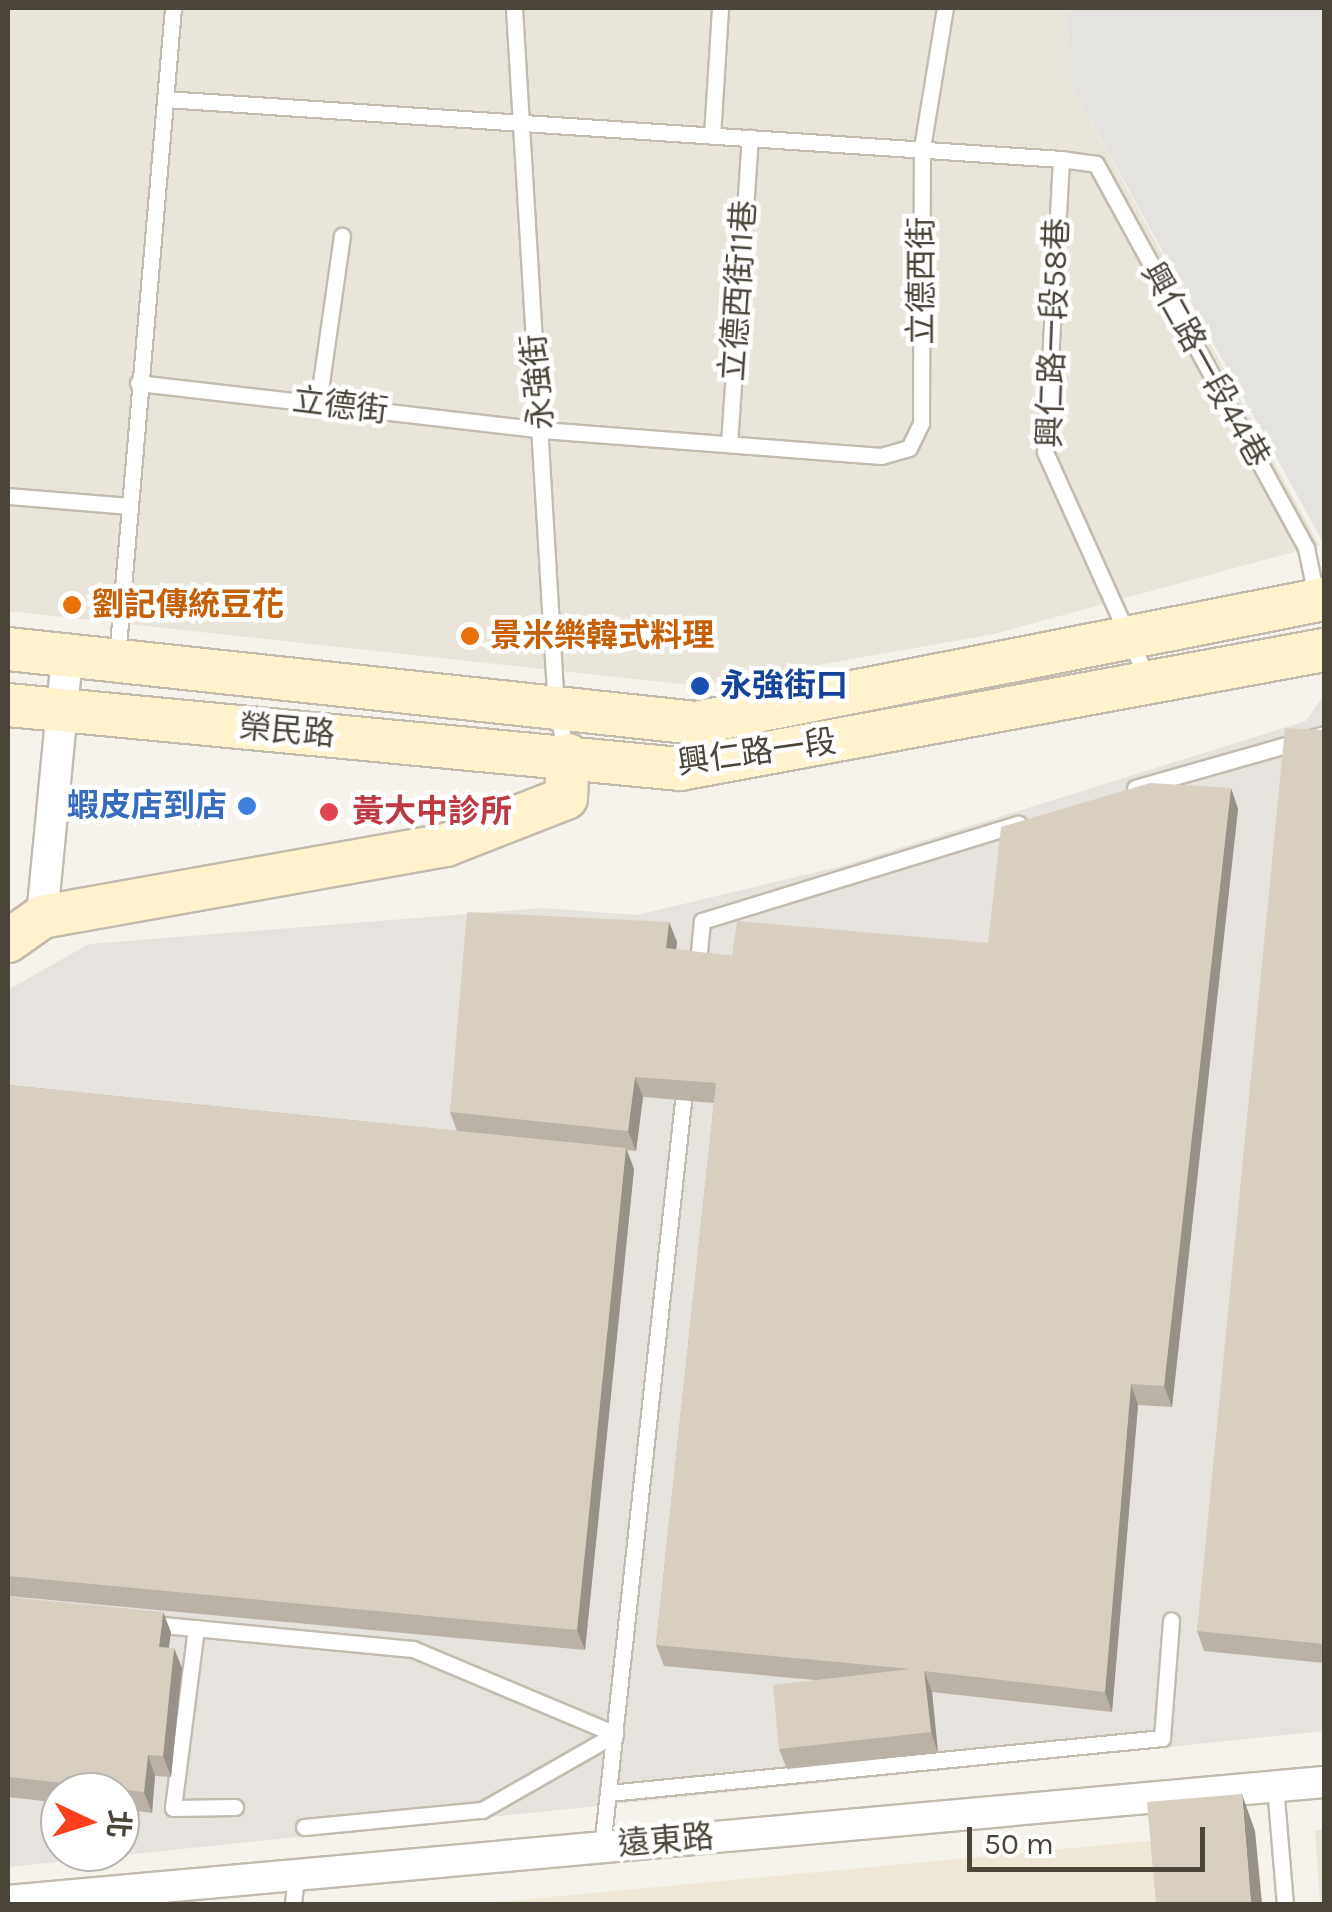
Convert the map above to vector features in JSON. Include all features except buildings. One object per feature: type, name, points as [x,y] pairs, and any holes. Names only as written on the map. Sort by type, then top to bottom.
[{"type":"street","name":"興仁路一段","points":[[556,708],[696,723],[1134,641],[1321,600]]},
{"type":"street","name":"榮民路","points":[[8,650],[556,708]]},
{"type":"street","name":"興仁路一段","points":[[568,755],[680,769],[1324,650]]},
{"type":"street","points":[[42,917],[66,656]]},
{"type":"street","name":"榮民路","points":[[8,705],[568,755]]},
{"type":"street","points":[[8,941],[42,917],[446,846],[566,798],[568,755]]},
{"type":"street","name":"遠東路","points":[[8,1901],[294,1890],[602,1847],[1324,1782]]},
{"type":"lane","points":[[117,661],[172,8]]},
{"type":"lane","name":"永強街","points":[[514,8],[516,126],[542,430],[556,708],[568,755]]},
{"type":"lane","points":[[712,136],[720,8]]},
{"type":"lane","name":"立德西街","points":[[542,430],[880,456],[908,448],[921,423],[922,148],[945,8]]},
{"type":"lane","points":[[165,99],[516,126],[1061,159]]},
{"type":"lane","name":"立德西街11巷","points":[[729,444],[750,138]]},
{"type":"lane","name":"興仁路一段44巷","points":[[1061,159],[1096,164],[1306,548],[1321,600]]},
{"type":"lane","name":"興仁路一段58巷","points":[[1061,159],[1045,452],[1134,641],[1149,684]]},
{"type":"lane","points":[[318,404],[342,236]]},
{"type":"lane","name":"立德街","points":[[138,383],[542,430]]},
{"type":"lane","points":[[8,496],[129,506]]},
{"type":"lane","points":[[1123,792],[1324,734]]},
{"type":"lane","points":[[697,972],[702,921],[1046,815]]},
{"type":"lane","points":[[602,1847],[683,1101]]},
{"type":"lane","points":[[608,1793],[1162,1738],[1172,1620]]},
{"type":"lane","points":[[139,1622],[413,1649],[615,1734]]},
{"type":"lane","points":[[196,1628],[174,1808],[235,1807]]},
{"type":"lane","points":[[304,1826],[482,1810],[615,1734]]},
{"type":"lane","points":[[1276,1786],[1285,1904]]},
{"type":"shaded area","points":[[8,8],[1067,8],[1071,85],[1319,545],[994,634],[700,686],[8,611]]},
{"type":"shaded area","points":[[1067,8],[1324,8],[1324,544],[1071,85]]},
{"type":"shaded area","points":[[1324,695],[1324,1731],[140,1853],[140,1772],[40,1772],[40,1864],[8,1867],[8,990],[89,944],[542,908],[637,915],[842,866],[1306,721]]},
{"type":"shaded area","points":[[1315,1830],[1324,1830],[1324,1904],[1320,1904]]},
{"type":"shaded area","points":[[1255,1831],[1263,1904],[476,1904],[742,1879]]},
{"type":"place","name":"劉記傳統豆花","points":[[72,605]]},
{"type":"place","name":"景米樂韓式料理","points":[[470,636]]},
{"type":"place","name":"永強街口","points":[[700,686]]},
{"type":"place","name":"蝦皮店到店","points":[[247,806]]},
{"type":"place","name":"黃大中診所","points":[[329,812]]}]
